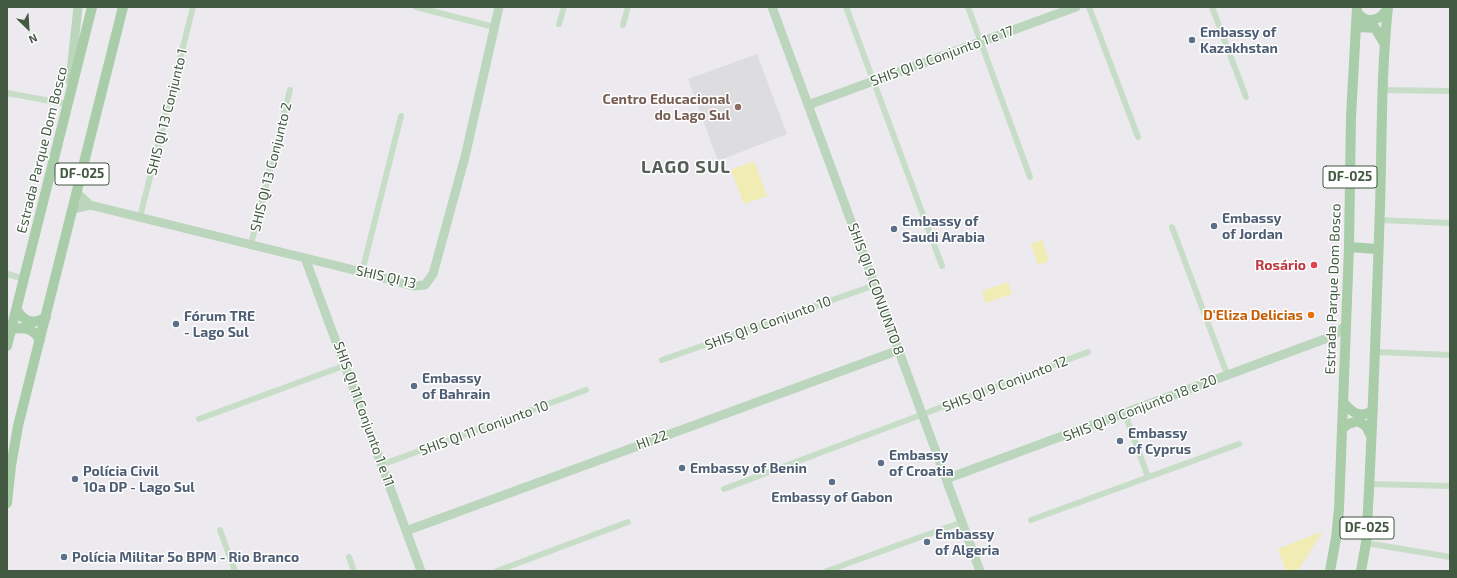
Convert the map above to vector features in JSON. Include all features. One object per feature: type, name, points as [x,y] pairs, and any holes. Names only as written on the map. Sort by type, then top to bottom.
[{"type":"main road","name":"Estrada Parque Dom Bosco","points":[[7,346],[25,279],[69,93],[92,7]]},
{"type":"main road","name":"DF-025","points":[[7,503],[11,466],[18,426],[123,7]]},
{"type":"main road","name":"DF-025","points":[[1361,571],[1366,543],[1370,484],[1376,352],[1377,249],[1384,43],[1388,8]]},
{"type":"main road","points":[[1357,9],[1363,19],[1369,21],[1381,17],[1388,8]]},
{"type":"main road","name":"Estrada Parque Dom Bosco","points":[[1330,571],[1339,509],[1357,9]]},
{"type":"main road","points":[[1356,27],[1375,28],[1384,43]]},
{"type":"main road","points":[[1349,247],[1377,249]]},
{"type":"main road","points":[[17,310],[23,319],[29,322],[41,320],[46,317]]},
{"type":"main road","points":[[12,329],[22,328],[32,330],[40,340]]},
{"type":"main road","points":[[1344,403],[1349,410],[1357,414],[1365,415],[1373,410]]},
{"type":"main road","points":[[1342,429],[1348,424],[1358,421],[1366,426],[1371,436]]},
{"type":"street","points":[[69,93],[78,7]]},
{"type":"street","name":"SHIS QI 13 Conjunto 1","points":[[140,217],[193,7]]},
{"type":"street","points":[[416,7],[494,27]]},
{"type":"street","name":"SHIS QI 13","points":[[77,193],[90,204],[419,287],[430,281],[433,274],[465,156],[499,7]]},
{"type":"street","points":[[559,24],[564,7]]},
{"type":"street","points":[[623,25],[628,7]]},
{"type":"street","name":"SHIS QI 9 CONJUNTO 8","points":[[772,7],[980,571]]},
{"type":"street","points":[[846,7],[942,266]]},
{"type":"street","points":[[968,7],[1030,177]]},
{"type":"street","name":"SHIS QI 9 Conjunto 1 e 17","points":[[808,105],[1076,7]]},
{"type":"street","points":[[1089,7],[1138,138]]},
{"type":"street","points":[[1212,7],[1246,97]]},
{"type":"street","name":"SHIS QI 13 Conjunto 2","points":[[251,244],[290,90]]},
{"type":"street","points":[[1383,90],[1450,91]]},
{"type":"street","points":[[7,93],[67,104]]},
{"type":"street","points":[[362,272],[401,116]]},
{"type":"street","points":[[73,209],[90,204]]},
{"type":"street","points":[[1379,220],[1450,223]]},
{"type":"street","points":[[1172,227],[1227,374]]},
{"type":"street","name":"SHIS QI 11 Conjunto 1 e 11","points":[[306,258],[421,571]]},
{"type":"street","points":[[7,274],[25,279]]},
{"type":"street","name":"SHIS QI 9 Conjunto 10","points":[[662,360],[875,285]]},
{"type":"street","name":"SHIS QI 9 Conjunto 18 e 20","points":[[946,479],[1333,336],[1345,326]]},
{"type":"street","points":[[1333,336],[1338,337],[1345,343]]},
{"type":"street","name":"HI 22","points":[[406,531],[899,350]]},
{"type":"street","name":"SHIS QI 9 Conjunto 12","points":[[724,489],[1088,352]]},
{"type":"street","points":[[1376,352],[1450,355]]},
{"type":"street","points":[[199,419],[346,365]]},
{"type":"street","name":"SHIS QI 11 Conjunto 10","points":[[381,465],[586,390]]},
{"type":"street","points":[[1125,414],[1148,477]]},
{"type":"street","points":[[1031,520],[1239,444]]},
{"type":"street","points":[[1370,484],[1450,486]]},
{"type":"street","points":[[497,571],[628,522]]},
{"type":"street","points":[[827,571],[962,522]]},
{"type":"street","points":[[220,530],[235,571]]},
{"type":"street","points":[[1366,543],[1450,557]]},
{"type":"street","points":[[349,557],[354,571]]},
{"type":"shaded area","name":"Centro Educacional do Lago Sul","points":[[757,54],[787,134],[718,161],[688,79]]},
{"type":"shaded area","points":[[754,161],[767,196],[744,204],[731,170]]},
{"type":"shaded area","points":[[1042,240],[1049,261],[1038,265],[1031,244]]},
{"type":"shaded area","points":[[1008,282],[1012,294],[985,303],[982,291]]},
{"type":"shaded area","points":[[1323,531],[1298,571],[1286,571],[1278,549]]},
{"type":"place","name":"Embassy of Kazakhstan","points":[[1192,40]]},
{"type":"place","name":"Centro Educacional do Lago Sul","points":[[738,107]]},
{"type":"place","name":"Embassy of Jordan","points":[[1214,226]]},
{"type":"place","name":"Embassy of Saudi Arabia","points":[[894,229]]},
{"type":"place","name":"Rosário","points":[[1314,265]]},
{"type":"place","name":"D'Eliza Delicias","points":[[1311,315]]},
{"type":"place","name":"Fórum TRE - Lago Sul","points":[[176,324]]},
{"type":"place","name":"Embassy of Bahrain","points":[[414,386]]},
{"type":"place","name":"Embassy of Cyprus","points":[[1120,441]]},
{"type":"place","name":"Embassy of Croatia","points":[[881,463]]},
{"type":"place","name":"Embassy of Benin","points":[[682,468]]},
{"type":"place","name":"Polícia Civil 10a DP - Lago Sul","points":[[75,479]]},
{"type":"place","name":"Embassy of Gabon","points":[[832,482]]},
{"type":"place","name":"Embassy of Algeria","points":[[927,542]]},
{"type":"place","name":"Polícia Militar 5o BPM - Rio Branco","points":[[64,557]]},
{"type":"district","name":"LAGO SUL","points":[[686,167]]}]
